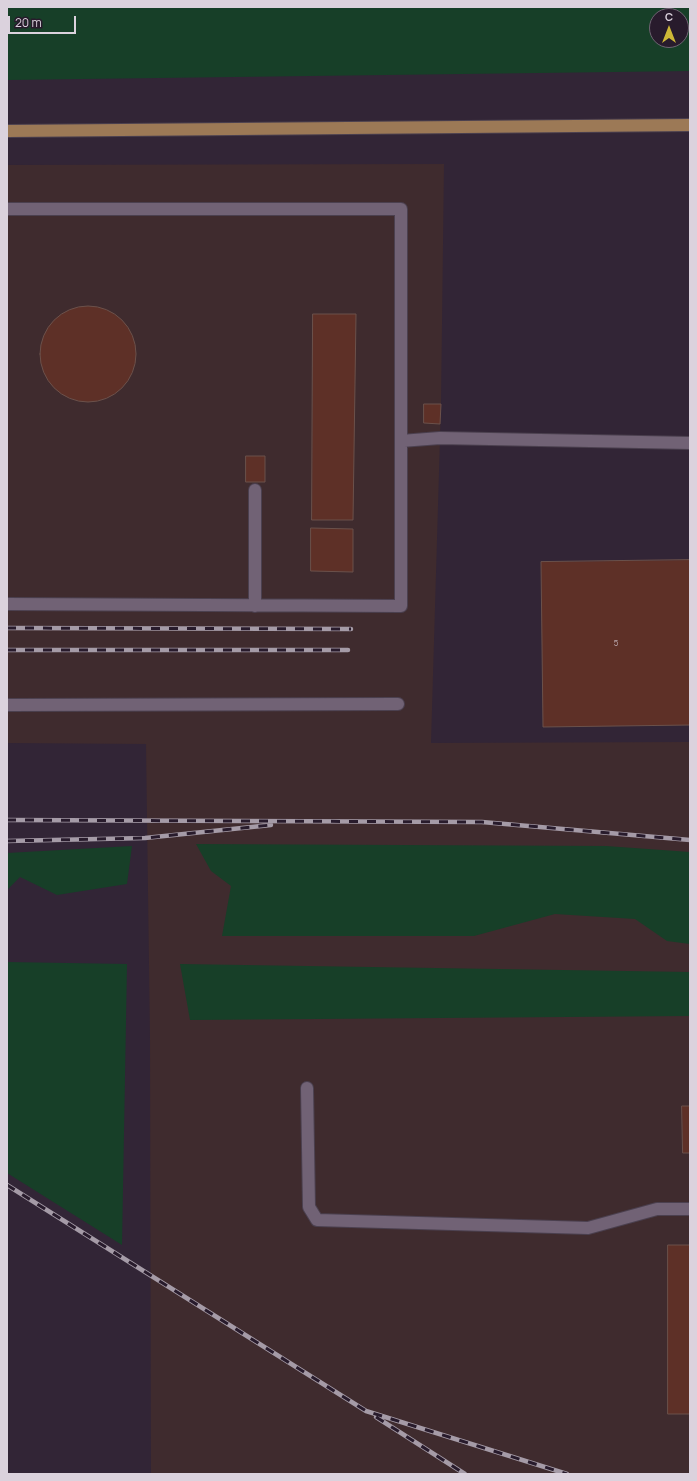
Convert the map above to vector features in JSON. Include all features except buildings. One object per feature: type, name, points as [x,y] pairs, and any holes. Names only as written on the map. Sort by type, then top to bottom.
[{"type":"main road","points":[[7,131],[690,125]]},
{"type":"street","points":[[7,209],[401,209],[401,606],[7,604]]},
{"type":"street","points":[[401,441],[440,438],[690,443]]},
{"type":"street","points":[[255,490],[255,606]]},
{"type":"street","points":[[7,705],[398,704]]},
{"type":"street","points":[[307,1088],[309,1207],[317,1220],[588,1228],[657,1209],[690,1209]]},
{"type":"shaded area","points":[[444,164],[441,404],[431,743],[690,742],[690,1474],[151,1474],[150,1038],[146,744],[7,743],[7,165]]},
{"type":"green space","points":[[7,7],[690,7],[690,71],[7,80]]},
{"type":"green space","points":[[196,844],[606,846],[690,852],[690,944],[667,941],[635,919],[555,914],[474,936],[222,936],[231,886],[211,871]]},
{"type":"green space","points":[[132,846],[127,884],[57,895],[20,877],[7,890],[7,853]]},
{"type":"green space","points":[[7,962],[127,964],[122,1245],[7,1173]]},
{"type":"green space","points":[[180,964],[690,972],[690,1016],[190,1020]]},
{"type":"railway","points":[[7,628],[351,629]]},
{"type":"railway","points":[[7,650],[348,650]]},
{"type":"railway","points":[[7,820],[482,822],[690,840]]},
{"type":"railway","points":[[7,841],[145,838],[271,825]]},
{"type":"railway","points":[[7,1185],[366,1411],[567,1474]]},
{"type":"railway","points":[[376,1417],[465,1474]]}]
